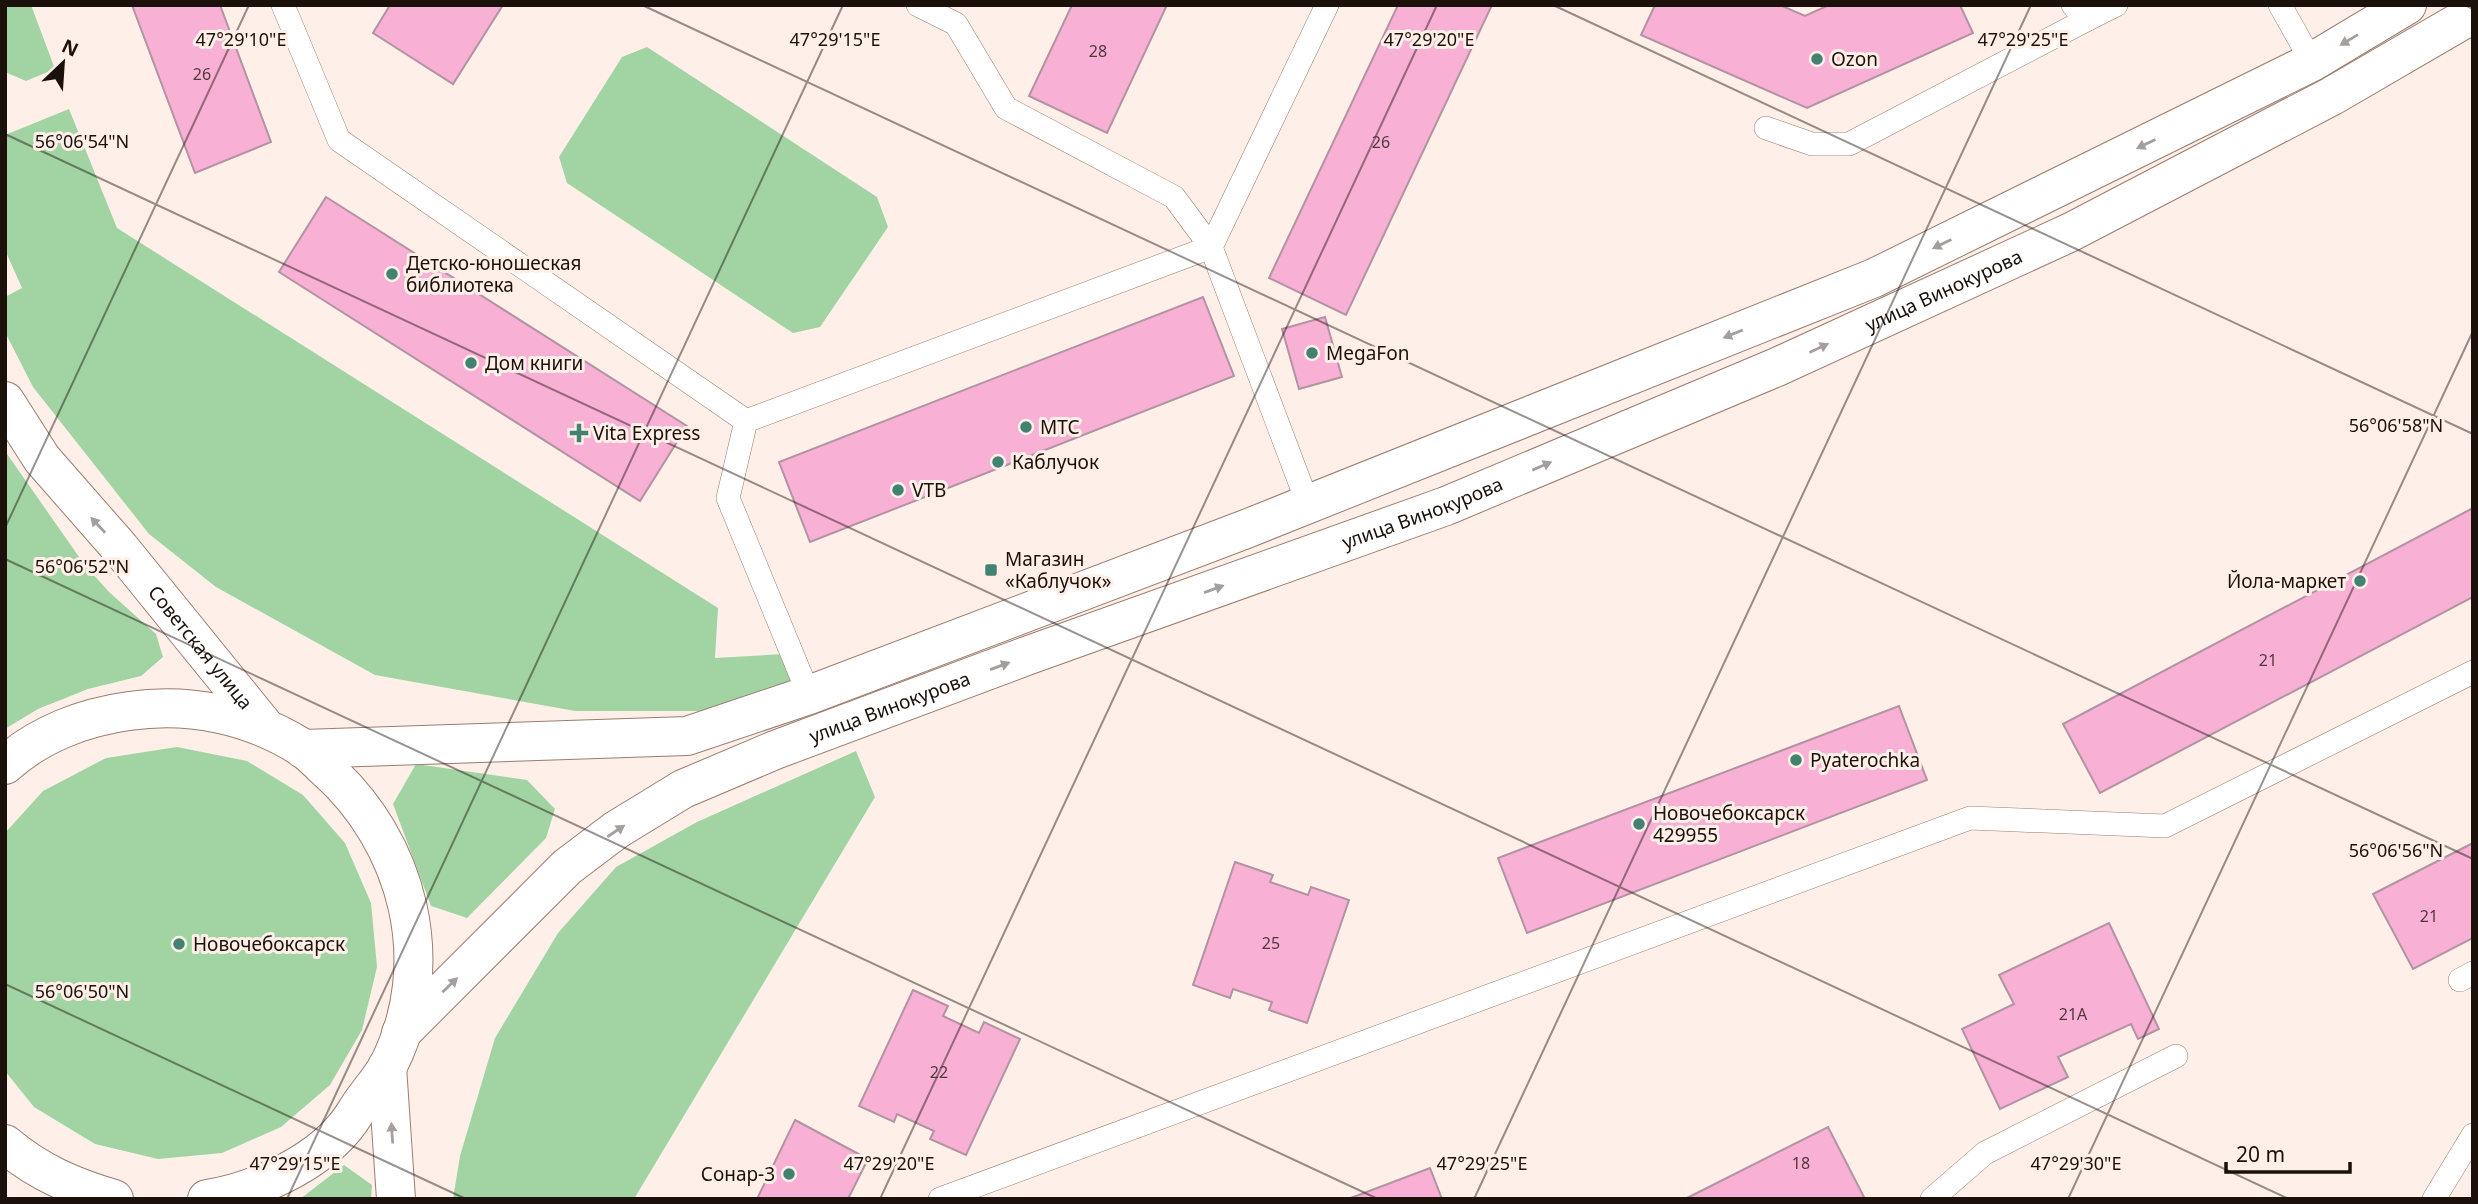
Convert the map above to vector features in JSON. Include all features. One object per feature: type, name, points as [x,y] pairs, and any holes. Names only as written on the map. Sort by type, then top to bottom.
[{"type":"main road","name":"улица Винокурова","points":[[303,749],[687,736],[809,695],[1308,504],[1874,278],[2312,62],[2407,5]]},
{"type":"main road","name":"улица Винокурова","points":[[394,1050],[567,867],[617,830],[683,789],[775,750],[1029,655],[1447,506],[1777,367],[2071,232],[2332,96],[2473,14]]},
{"type":"main road","points":[[2312,62],[2332,96]]},
{"type":"main road","name":"Советская улица","points":[[5,401],[42,459],[120,548],[266,728]]},
{"type":"main road","points":[[5,765],[16,755],[63,728],[103,714],[155,707],[208,710],[266,728],[303,749],[347,788],[377,830],[399,873],[410,916],[414,958],[411,992],[394,1050],[344,1129],[314,1154],[278,1177],[229,1195],[207,1199]]},
{"type":"main road","points":[[394,1050],[396,1199]]},
{"type":"main road","points":[[12,1155],[68,1190],[114,1199]]},
{"type":"lane","points":[[283,5],[339,140],[746,421]]},
{"type":"lane","points":[[918,5],[960,15],[1006,108],[1174,197],[1211,247],[1308,504]]},
{"type":"lane","points":[[746,421],[1211,247],[1327,5]]},
{"type":"lane","points":[[1766,128],[1812,144],[1849,144],[2079,13],[2116,5]]},
{"type":"lane","points":[[2280,5],[2312,62]]},
{"type":"lane","points":[[746,421],[728,498],[809,695]]},
{"type":"lane","points":[[940,1199],[1970,818],[2165,826],[2473,672]]},
{"type":"lane","points":[[1932,1199],[1985,1153],[2176,1056]]},
{"type":"lane","points":[[2434,1199],[2473,1135]]},
{"type":"green space","points":[[5,5],[31,5],[55,69],[26,81],[5,72]]},
{"type":"green space","points":[[647,47],[877,197],[888,227],[820,327],[793,333],[567,183],[559,157],[622,57]]},
{"type":"green space","points":[[69,109],[117,228],[718,608],[715,658],[784,654],[794,685],[704,711],[575,711],[375,675],[216,587],[149,534],[33,387],[5,332],[5,297],[22,288],[5,250],[5,135]]},
{"type":"green space","points":[[5,451],[84,564],[109,592],[156,634],[163,657],[141,676],[88,689],[38,709],[5,729]]},
{"type":"green space","points":[[177,747],[247,761],[303,795],[345,843],[371,903],[377,967],[362,1030],[330,1085],[281,1127],[222,1153],[158,1159],[95,1144],[34,1107],[5,1071],[5,833],[43,791],[106,758]]},
{"type":"green space","points":[[856,751],[875,797],[634,1199],[453,1199],[460,1156],[495,1038],[558,933],[616,867],[697,822]]},
{"type":"green space","points":[[416,764],[527,780],[555,809],[546,838],[467,918],[431,906],[393,804]]},
{"type":"green space","points":[[344,1165],[372,1185],[371,1199],[300,1199]]},
{"type":"building","points":[[132,5],[220,5],[271,142],[195,173]]},
{"type":"building","points":[[390,5],[503,5],[453,84],[373,33]]},
{"type":"building","points":[[1072,5],[1167,5],[1107,133],[1029,96]]},
{"type":"building","points":[[1398,5],[1492,5],[1346,315],[1269,278]]},
{"type":"building","points":[[1655,5],[1780,5],[1805,16],[1829,5],[1960,5],[1973,33],[1807,108],[1641,35]]},
{"type":"building","points":[[326,197],[687,426],[640,501],[279,272]]},
{"type":"building","points":[[1203,297],[1234,376],[810,542],[779,462]]},
{"type":"building","name":"MegaFon","points":[[1325,317],[1342,377],[1299,389],[1282,329]]},
{"type":"building","points":[[2473,508],[2473,597],[2100,793],[2063,724]]},
{"type":"building","points":[[1899,706],[1927,780],[1527,933],[1498,858]]},
{"type":"building","points":[[2473,843],[2473,938],[2413,969],[2373,894]]},
{"type":"building","points":[[1235,862],[1273,875],[1270,882],[1308,895],[1311,887],[1349,900],[1307,1023],[1269,1010],[1272,1002],[1233,989],[1230,998],[1193,985]]},
{"type":"building","points":[[2109,923],[2159,1029],[2138,1039],[2131,1024],[2058,1057],[2068,1077],[2000,1109],[1962,1029],[2014,1004],[1999,975]]},
{"type":"building","points":[[913,990],[948,1006],[943,1016],[979,1033],[984,1022],[1020,1039],[966,1155],[930,1139],[934,1131],[897,1114],[894,1122],[859,1106]]},
{"type":"building","points":[[795,1120],[868,1159],[848,1199],[757,1199]]},
{"type":"building","points":[[1828,1127],[1865,1199],[1685,1199]]},
{"type":"building","points":[[1430,1168],[1442,1199],[1348,1199]]},
{"type":"place","name":"Ozon","points":[[1817,59]]},
{"type":"place","name":"Детско-юношеская библиотека","points":[[392,274]]},
{"type":"place","name":"MegaFon","points":[[1312,353]]},
{"type":"place","name":"Дом книги","points":[[471,363]]},
{"type":"place","name":"МТС","points":[[1026,427]]},
{"type":"place","name":"Vita Express","points":[[579,433]]},
{"type":"place","name":"Каблучок","points":[[998,462]]},
{"type":"place","name":"VTB","points":[[898,490]]},
{"type":"place","name":"Магазин «Каблучок»","points":[[991,570]]},
{"type":"place","name":"Йола-маркет","points":[[2360,581]]},
{"type":"place","name":"Pyaterochka","points":[[1796,760]]},
{"type":"place","name":"Новочебоксарск 429955","points":[[1639,824]]},
{"type":"place","name":"Новочебоксарск","points":[[179,944]]},
{"type":"place","name":"Сонар-3","points":[[789,1174]]}]
